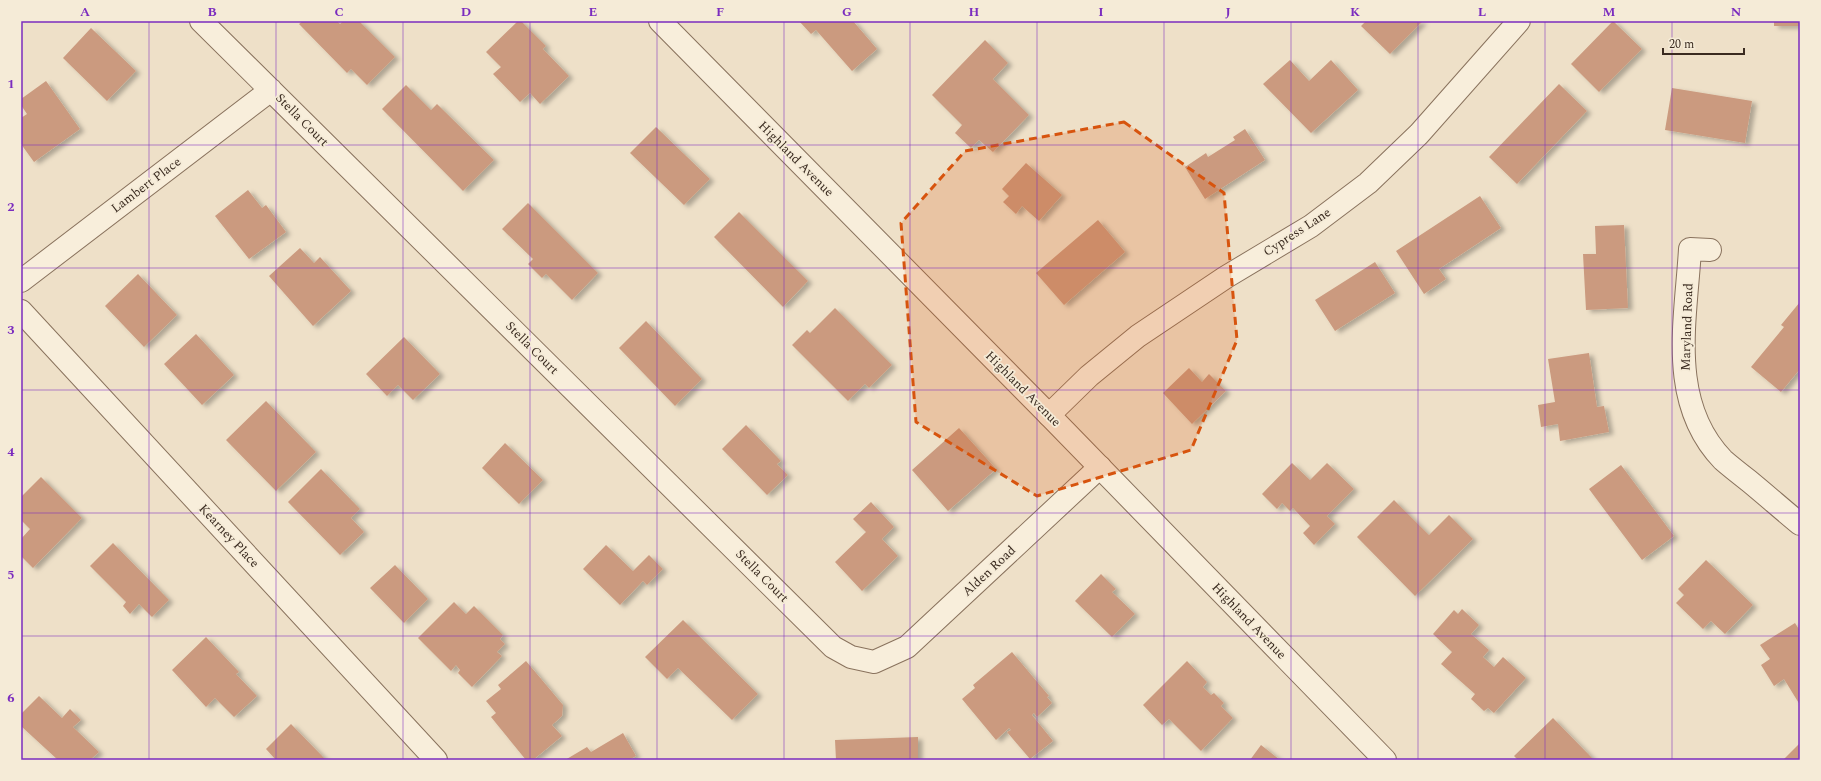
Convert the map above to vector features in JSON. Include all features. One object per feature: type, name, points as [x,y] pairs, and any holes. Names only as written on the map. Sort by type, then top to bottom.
[{"type":"street","name":"Stella Court","points":[[201,21],[833,647],[852,657],[870,661]]},
{"type":"street","name":"Highland Avenue","points":[[660,21],[1049,415],[1384,760]]},
{"type":"street","name":"Cypress Lane","points":[[1049,415],[1089,376],[1138,336],[1226,277],[1311,226],[1368,182],[1419,134],[1519,21]]},
{"type":"street","name":"Lambert Place","points":[[21,281],[271,90]]},
{"type":"street","name":"Maryland Road","points":[[1710,250],[1690,248],[1684,376],[1690,404],[1703,435],[1723,460],[1800,524]]},
{"type":"street","name":"Kearney Place","points":[[21,311],[436,760]]},
{"type":"street","name":"Alden Road","points":[[870,661],[874,662],[907,647],[1100,468]]},
{"type":"highlighted area","points":[[1124,122],[1224,193],[1237,340],[1191,450],[1037,496],[916,422],[901,223],[965,151]]},
{"type":"building","points":[[303,21],[337,21],[340,24],[343,21],[359,21],[395,57],[367,85],[351,69],[347,73],[299,24]]},
{"type":"building","points":[[518,21],[521,21],[546,46],[543,49],[569,76],[540,104],[530,93],[520,102],[493,74],[501,67],[486,52]]},
{"type":"building","points":[[799,21],[853,21],[877,49],[852,71],[816,30],[811,34]]},
{"type":"building","points":[[1366,21],[1423,21],[1390,54],[1361,26]]},
{"type":"building","points":[[1613,21],[1642,49],[1599,92],[1571,64]]},
{"type":"building","points":[[1774,21],[1800,21],[1800,26],[1774,26]]},
{"type":"building","points":[[91,28],[136,71],[107,101],[63,58]]},
{"type":"building","points":[[985,40],[1008,63],[993,79],[1029,115],[993,152],[979,140],[971,148],[955,133],[962,125],[932,95]]},
{"type":"building","points":[[1290,60],[1309,81],[1331,60],[1358,90],[1311,133],[1263,84]]},
{"type":"building","points":[[46,81],[80,129],[34,162],[21,144],[21,118],[27,114],[21,105],[21,99]]},
{"type":"building","points":[[1559,84],[1587,111],[1517,184],[1489,157]]},
{"type":"building","points":[[406,85],[431,110],[437,104],[494,160],[463,191],[382,109]]},
{"type":"building","points":[[1672,88],[1752,101],[1745,143],[1665,130]]},
{"type":"building","points":[[656,127],[710,179],[684,205],[630,153]]},
{"type":"building","points":[[1245,129],[1265,160],[1205,199],[1185,167],[1206,153],[1208,157],[1235,140],[1233,137]]},
{"type":"building","points":[[1026,163],[1062,195],[1039,221],[1022,206],[1016,214],[1003,202],[1009,196],[1002,189]]},
{"type":"building","points":[[248,190],[262,208],[266,205],[286,232],[249,259],[215,216]]},
{"type":"building","points":[[1480,196],[1501,228],[1439,269],[1446,279],[1424,294],[1396,251]]},
{"type":"building","points":[[528,203],[598,273],[572,300],[546,274],[542,278],[528,264],[533,259],[502,229]]},
{"type":"building","points":[[739,212],[808,281],[783,307],[714,237]]},
{"type":"building","points":[[1098,220],[1125,252],[1064,305],[1036,273]]},
{"type":"building","points":[[1624,225],[1628,308],[1586,310],[1583,254],[1596,254],[1595,226]]},
{"type":"building","points":[[300,248],[314,263],[320,257],[351,291],[313,326],[269,276]]},
{"type":"building","points":[[1375,262],[1395,293],[1335,331],[1315,300]]},
{"type":"building","points":[[138,274],[177,315],[144,347],[105,306]]},
{"type":"building","points":[[1800,302],[1800,369],[1781,392],[1751,367],[1784,327],[1781,325]]},
{"type":"building","points":[[835,308],[892,365],[869,388],[865,384],[848,401],[792,345],[807,330],[810,333]]},
{"type":"building","points":[[646,321],[702,379],[675,406],[619,348]]},
{"type":"building","points":[[196,334],[234,375],[202,405],[164,364]]},
{"type":"building","points":[[404,337],[440,374],[413,400],[398,385],[387,396],[366,374]]},
{"type":"building","points":[[1589,353],[1597,407],[1604,406],[1609,432],[1560,441],[1558,424],[1541,427],[1538,405],[1555,402],[1548,359]]},
{"type":"building","points":[[1189,368],[1202,382],[1209,374],[1226,391],[1192,424],[1163,393]]},
{"type":"building","points":[[266,401],[316,452],[276,491],[226,440]]},
{"type":"building","points":[[746,425],[781,461],[777,464],[788,475],[767,495],[722,449]]},
{"type":"building","points":[[959,428],[996,469],[948,511],[912,470]]},
{"type":"building","points":[[505,443],[543,480],[519,504],[482,468]]},
{"type":"building","points":[[1292,463],[1310,480],[1327,463],[1354,489],[1327,516],[1335,524],[1314,545],[1303,533],[1310,526],[1293,508],[1290,511],[1282,503],[1277,509],[1262,494]]},
{"type":"building","points":[[1621,465],[1674,536],[1642,560],[1589,489]]},
{"type":"building","points":[[321,469],[360,509],[351,518],[364,532],[340,555],[288,502]]},
{"type":"building","points":[[41,477],[82,518],[33,568],[21,556],[21,539],[30,529],[21,520],[21,497]]},
{"type":"building","points":[[1394,500],[1429,535],[1449,515],[1473,539],[1415,596],[1357,537]]},
{"type":"building","points":[[871,502],[894,527],[882,539],[898,556],[862,591],[835,562],[866,532],[853,519]]},
{"type":"building","points":[[113,543],[169,600],[152,617],[139,604],[130,614],[123,606],[126,602],[90,566]]},
{"type":"building","points":[[606,545],[633,571],[649,555],[663,569],[647,585],[643,581],[620,605],[583,569]]},
{"type":"building","points":[[1706,560],[1753,605],[1725,634],[1711,621],[1703,629],[1676,603],[1684,595],[1678,589]]},
{"type":"building","points":[[395,565],[428,599],[404,623],[370,588]]},
{"type":"building","points":[[1101,574],[1116,589],[1112,592],[1135,614],[1112,637],[1075,601]]},
{"type":"building","points":[[454,602],[466,614],[474,606],[503,635],[500,639],[505,644],[497,652],[502,656],[472,687],[458,673],[460,670],[456,665],[451,671],[418,638]]},
{"type":"building","points":[[1462,609],[1479,625],[1471,634],[1489,650],[1483,657],[1494,667],[1503,657],[1526,678],[1494,713],[1488,708],[1484,711],[1471,699],[1475,694],[1441,664],[1452,652],[1433,634],[1454,610],[1458,614]]},
{"type":"building","points":[[683,620],[758,694],[732,720],[678,668],[667,679],[645,657]]},
{"type":"building","points":[[1795,623],[1800,631],[1800,705],[1784,679],[1774,686],[1761,665],[1770,659],[1760,645]]},
{"type":"building","points":[[206,637],[239,672],[236,674],[257,696],[234,717],[215,698],[206,707],[172,670]]},
{"type":"building","points":[[1012,652],[1049,696],[1047,697],[1052,703],[1037,717],[1034,713],[1032,715],[1053,741],[1030,759],[1007,732],[1011,730],[1009,728],[996,740],[962,699],[975,688],[973,685]]},
{"type":"building","points":[[526,661],[563,705],[562,716],[552,725],[562,736],[533,760],[526,760],[491,717],[496,713],[486,701],[501,689],[498,685]]},
{"type":"building","points":[[1187,661],[1207,682],[1203,687],[1211,695],[1214,693],[1224,703],[1221,706],[1233,718],[1201,751],[1169,719],[1162,725],[1143,705]]},
{"type":"building","points":[[39,696],[62,718],[70,709],[81,720],[73,727],[99,752],[90,760],[58,760],[21,726],[21,714]]},
{"type":"building","points":[[1553,718],[1594,760],[1518,760],[1514,756]]},
{"type":"building","points":[[291,724],[326,760],[276,760],[266,749]]},
{"type":"building","points":[[623,733],[636,756],[629,760],[565,760],[587,747],[591,752]]},
{"type":"building","points":[[918,737],[918,760],[836,760],[835,740]]},
{"type":"building","points":[[1800,743],[1800,760],[1783,760]]},
{"type":"building","points":[[1261,745],[1280,760],[1250,760]]}]
